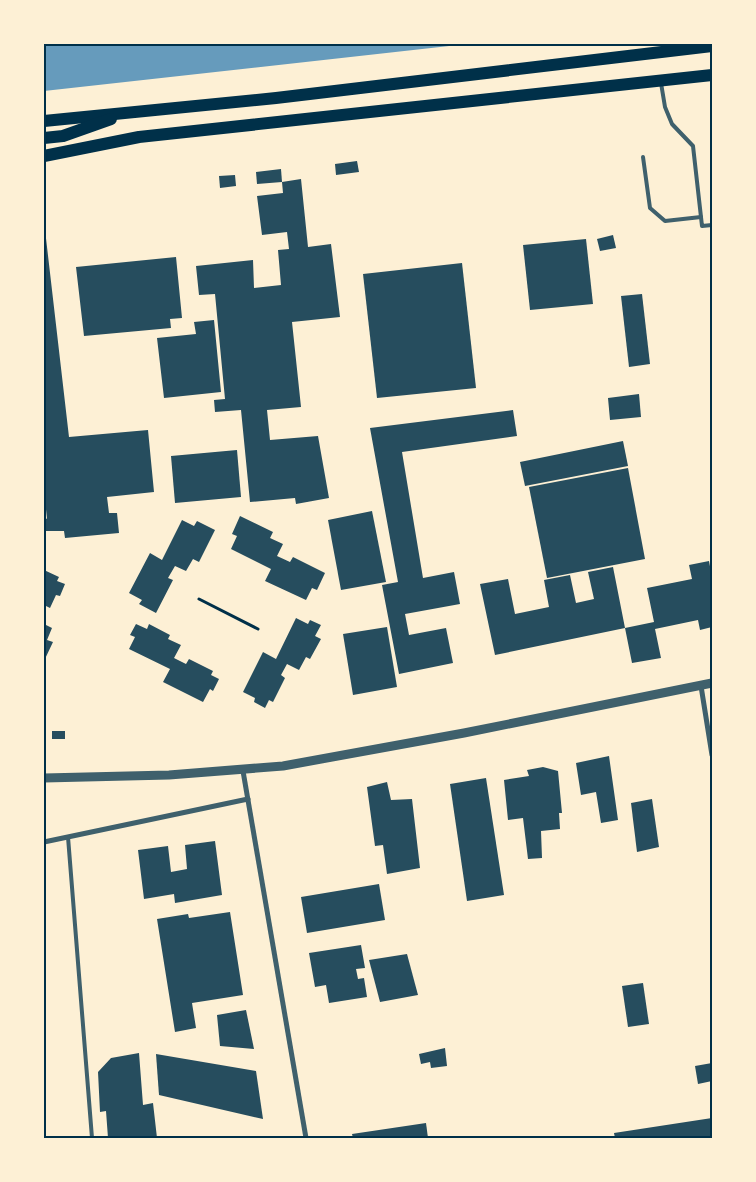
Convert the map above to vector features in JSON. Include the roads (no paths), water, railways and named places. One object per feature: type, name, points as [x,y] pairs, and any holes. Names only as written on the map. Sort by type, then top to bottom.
[{"type":"main road","points":[[44,121],[286,97],[712,46]]},
{"type":"main road","points":[[44,156],[139,138],[712,75]]},
{"type":"main road","points":[[44,138],[63,136],[130,113]]},
{"type":"street","points":[[44,778],[243,771],[338,758],[712,683]]},
{"type":"street","points":[[701,686],[712,755]]},
{"type":"street","points":[[243,771],[306,1138]]},
{"type":"street","points":[[44,842],[248,799]]},
{"type":"lane","points":[[661,81],[665,107],[672,124],[693,146],[702,226],[712,225]]},
{"type":"lane","points":[[643,157],[650,208],[665,221],[700,217]]},
{"type":"lane","points":[[68,837],[92,1138]]},
{"type":"water","points":[[44,44],[467,44],[44,91]]}]
